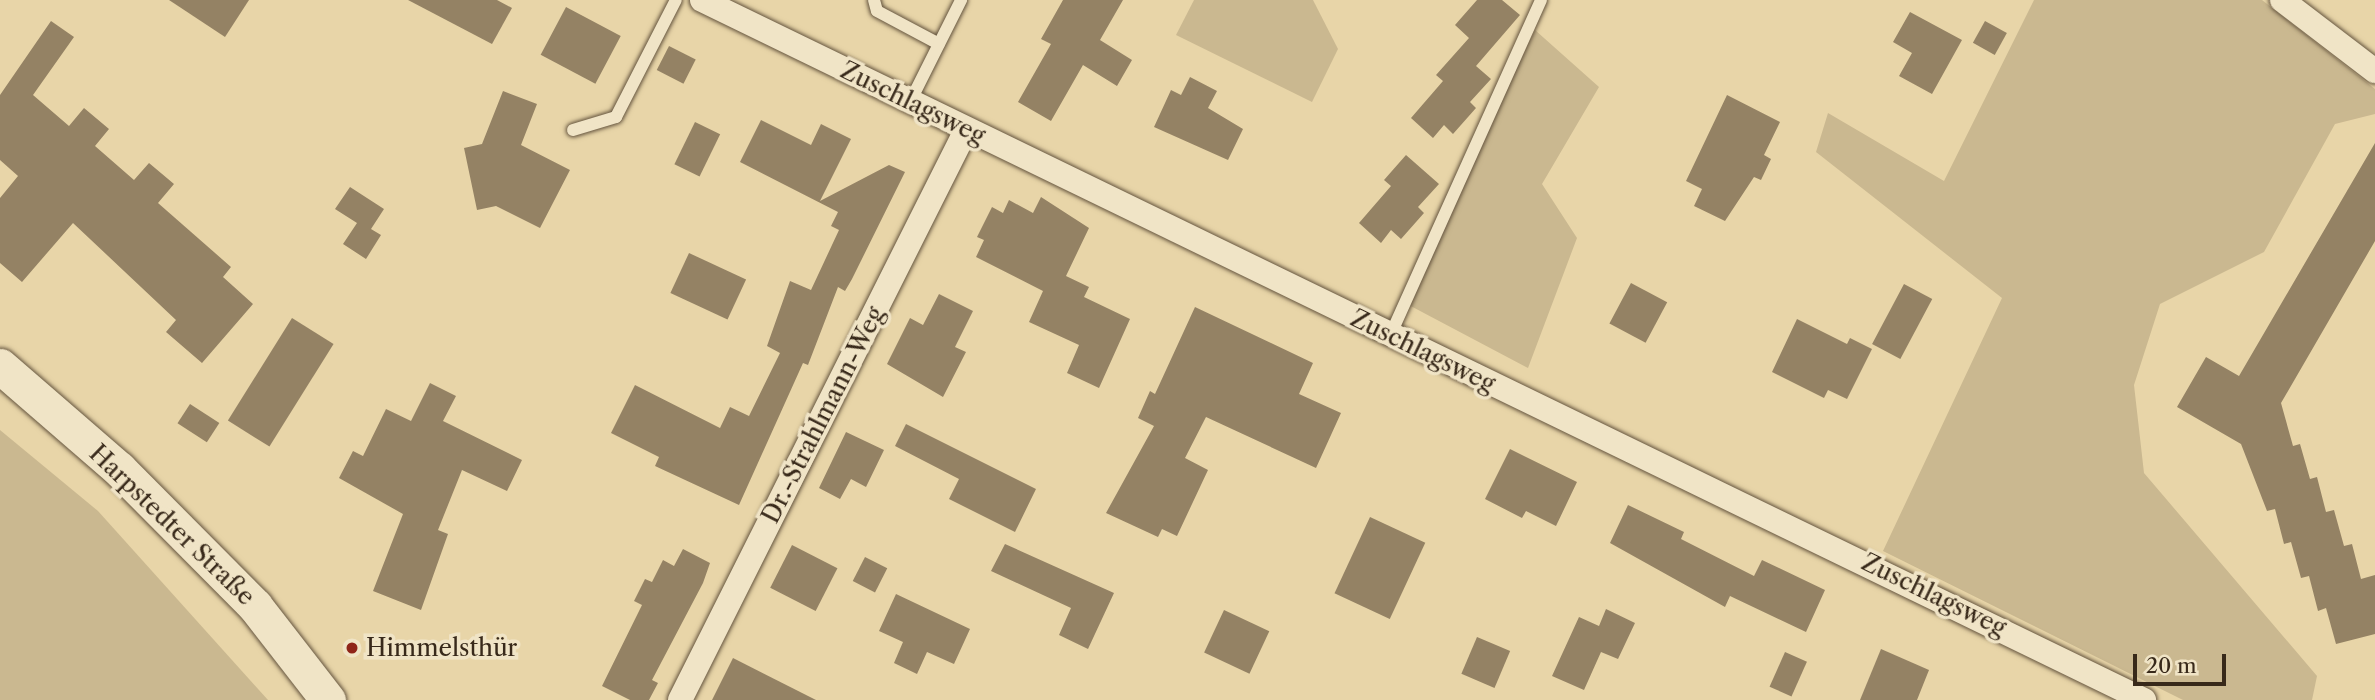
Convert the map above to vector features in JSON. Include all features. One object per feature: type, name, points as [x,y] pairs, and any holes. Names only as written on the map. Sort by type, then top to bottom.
[{"type":"main road","name":"Harpstedter Straße","points":[[0,366],[119,469],[256,606],[328,700]]},
{"type":"street","name":"Zuschlagsweg","points":[[702,0],[1390,336],[1854,555],[2144,700]]},
{"type":"street","points":[[2282,0],[2375,71]]},
{"type":"street","name":"Dr.-Strahlmann-Weg","points":[[680,700],[966,130]]},
{"type":"lane","points":[[573,130],[616,117],[676,0]]},
{"type":"lane","points":[[874,0],[877,11],[939,44]]},
{"type":"lane","points":[[910,102],[961,0]]},
{"type":"lane","points":[[1390,336],[1541,0]]},
{"type":"shaded area","points":[[1194,0],[1313,0],[1338,49],[1312,102],[1176,35]]},
{"type":"shaded area","points":[[2034,0],[2262,0],[2375,89],[2375,114],[2335,124],[2264,252],[2160,304],[2134,385],[2144,473],[2317,676],[2312,700],[2183,700],[1883,551],[2002,298],[1816,152],[1828,113],[1944,181]]},
{"type":"shaded area","points":[[1535,30],[1599,87],[1542,184],[1577,238],[1528,368],[1405,303]]},
{"type":"shaded area","points":[[0,430],[98,511],[268,700],[0,700]]},
{"type":"building","points":[[169,0],[249,0],[225,37]]},
{"type":"building","points":[[408,0],[497,0],[512,8],[492,44]]},
{"type":"building","points":[[1063,0],[1123,0],[1100,40],[1132,60],[1117,86],[1083,65],[1051,121],[1018,102],[1051,44],[1041,39]]},
{"type":"building","points":[[1477,0],[1502,0],[1520,15],[1476,66],[1491,79],[1470,102],[1476,108],[1453,134],[1444,125],[1433,138],[1411,118],[1443,81],[1436,75],[1469,38],[1455,25]]},
{"type":"building","points":[[566,7],[621,36],[595,84],[541,55]]},
{"type":"building","points":[[1910,12],[1962,40],[1932,94],[1899,76],[1912,53],[1893,42]]},
{"type":"building","points":[[51,21],[74,37],[33,95],[69,126],[84,108],[109,129],[95,146],[134,180],[149,163],[174,184],[158,203],[231,267],[223,277],[253,304],[202,363],[166,332],[176,320],[73,223],[22,282],[0,263],[0,198],[18,176],[0,160],[0,95]]},
{"type":"building","points":[[1985,21],[2007,33],[1995,55],[1973,43]]},
{"type":"building","points":[[669,46],[696,60],[683,84],[657,70]]},
{"type":"building","points":[[1190,77],[1217,91],[1208,108],[1243,129],[1228,160],[1154,127],[1171,90],[1181,95]]},
{"type":"building","points":[[503,91],[537,104],[521,145],[570,170],[540,228],[496,206],[477,210],[464,148],[482,144]]},
{"type":"building","points":[[1727,95],[1780,122],[1764,155],[1771,159],[1761,180],[1754,177],[1725,221],[1694,206],[1702,189],[1686,181]]},
{"type":"building","points":[[761,120],[811,145],[821,124],[851,139],[820,201],[889,165],[905,172],[852,279],[845,291],[838,287],[808,365],[803,363],[739,505],[655,466],[659,457],[611,433],[635,385],[720,428],[730,407],[749,416],[780,353],[767,346],[790,281],[811,290],[839,230],[831,226],[838,212],[740,162]]},
{"type":"building","points":[[695,122],[720,134],[700,177],[674,164]]},
{"type":"building","points":[[2375,143],[2375,241],[2281,403],[2293,446],[2300,444],[2310,479],[2317,477],[2326,512],[2334,510],[2344,546],[2352,544],[2361,579],[2375,575],[2375,634],[2336,644],[2326,608],[2318,611],[2309,576],[2301,578],[2291,542],[2284,544],[2275,509],[2267,511],[2241,444],[2177,407],[2206,357],[2239,376]]},
{"type":"building","points":[[1406,155],[1439,184],[1418,207],[1424,213],[1401,239],[1391,230],[1381,243],[1359,223],[1391,186],[1384,180]]},
{"type":"building","points":[[350,187],[384,209],[371,229],[381,235],[366,259],[343,244],[357,223],[335,209]]},
{"type":"building","points":[[1041,197],[1089,228],[1066,276],[1089,287],[1084,297],[1130,319],[1099,388],[1067,373],[1079,345],[1029,322],[1043,291],[976,257],[984,240],[977,237],[992,207],[1003,213],[1009,200],[1033,213]]},
{"type":"building","points":[[689,253],[746,280],[728,320],[670,293]]},
{"type":"building","points":[[1631,283],[1667,302],[1646,343],[1609,324]]},
{"type":"building","points":[[1904,284],[1932,299],[1900,359],[1872,344]]},
{"type":"building","points":[[939,294],[973,311],[955,347],[966,352],[943,397],[887,364],[910,318],[923,325]]},
{"type":"building","points":[[1195,307],[1313,363],[1299,394],[1341,413],[1316,468],[1206,417],[1185,458],[1208,470],[1177,536],[1162,529],[1158,537],[1106,513],[1154,426],[1138,418],[1150,391],[1155,394]]},
{"type":"building","points":[[292,318],[334,344],[269,447],[228,421]]},
{"type":"building","points":[[1797,319],[1847,344],[1850,338],[1872,349],[1847,399],[1828,390],[1824,398],[1772,372]]},
{"type":"building","points":[[430,383],[456,396],[443,421],[522,460],[507,491],[462,470],[438,530],[448,534],[421,610],[373,591],[403,514],[339,478],[353,451],[363,456],[386,409],[411,421]]},
{"type":"building","points":[[190,404],[219,423],[207,442],[177,423]]},
{"type":"building","points":[[906,424],[1036,489],[1015,532],[949,499],[959,479],[895,446]]},
{"type":"building","points":[[846,432],[884,450],[866,487],[851,479],[840,499],[819,488]]},
{"type":"building","points":[[1510,449],[1577,482],[1556,526],[1526,511],[1522,518],[1485,499]]},
{"type":"building","points":[[1628,505],[1684,532],[1681,539],[1754,576],[1762,560],[1825,590],[1806,632],[1730,596],[1725,607],[1610,543]]},
{"type":"building","points":[[1370,517],[1425,543],[1390,619],[1335,593]]},
{"type":"building","points":[[1005,544],[1114,593],[1088,649],[1059,635],[1071,608],[991,571]]},
{"type":"building","points":[[792,545],[837,568],[816,611],[770,588]]},
{"type":"building","points":[[683,549],[710,563],[703,583],[652,680],[658,683],[649,700],[630,700],[602,686],[642,605],[634,601],[645,579],[652,582],[663,560],[674,566]]},
{"type":"building","points":[[865,557],[887,568],[875,592],[853,581]]},
{"type":"building","points":[[896,594],[970,629],[954,664],[927,652],[917,674],[894,663],[903,642],[879,631]]},
{"type":"building","points":[[1606,609],[1635,623],[1618,659],[1601,652],[1584,690],[1552,676],[1579,617],[1599,626]]},
{"type":"building","points":[[1224,610],[1269,631],[1249,674],[1204,653]]},
{"type":"building","points":[[1477,637],[1510,651],[1495,688],[1461,674]]},
{"type":"building","points":[[1881,649],[1929,670],[1917,700],[1860,700]]},
{"type":"building","points":[[1785,652],[1807,662],[1791,696],[1770,687]]},
{"type":"building","points":[[733,658],[816,700],[712,700]]},
{"type":"place","name":"Himmelsthür","points":[[352,648]]}]
